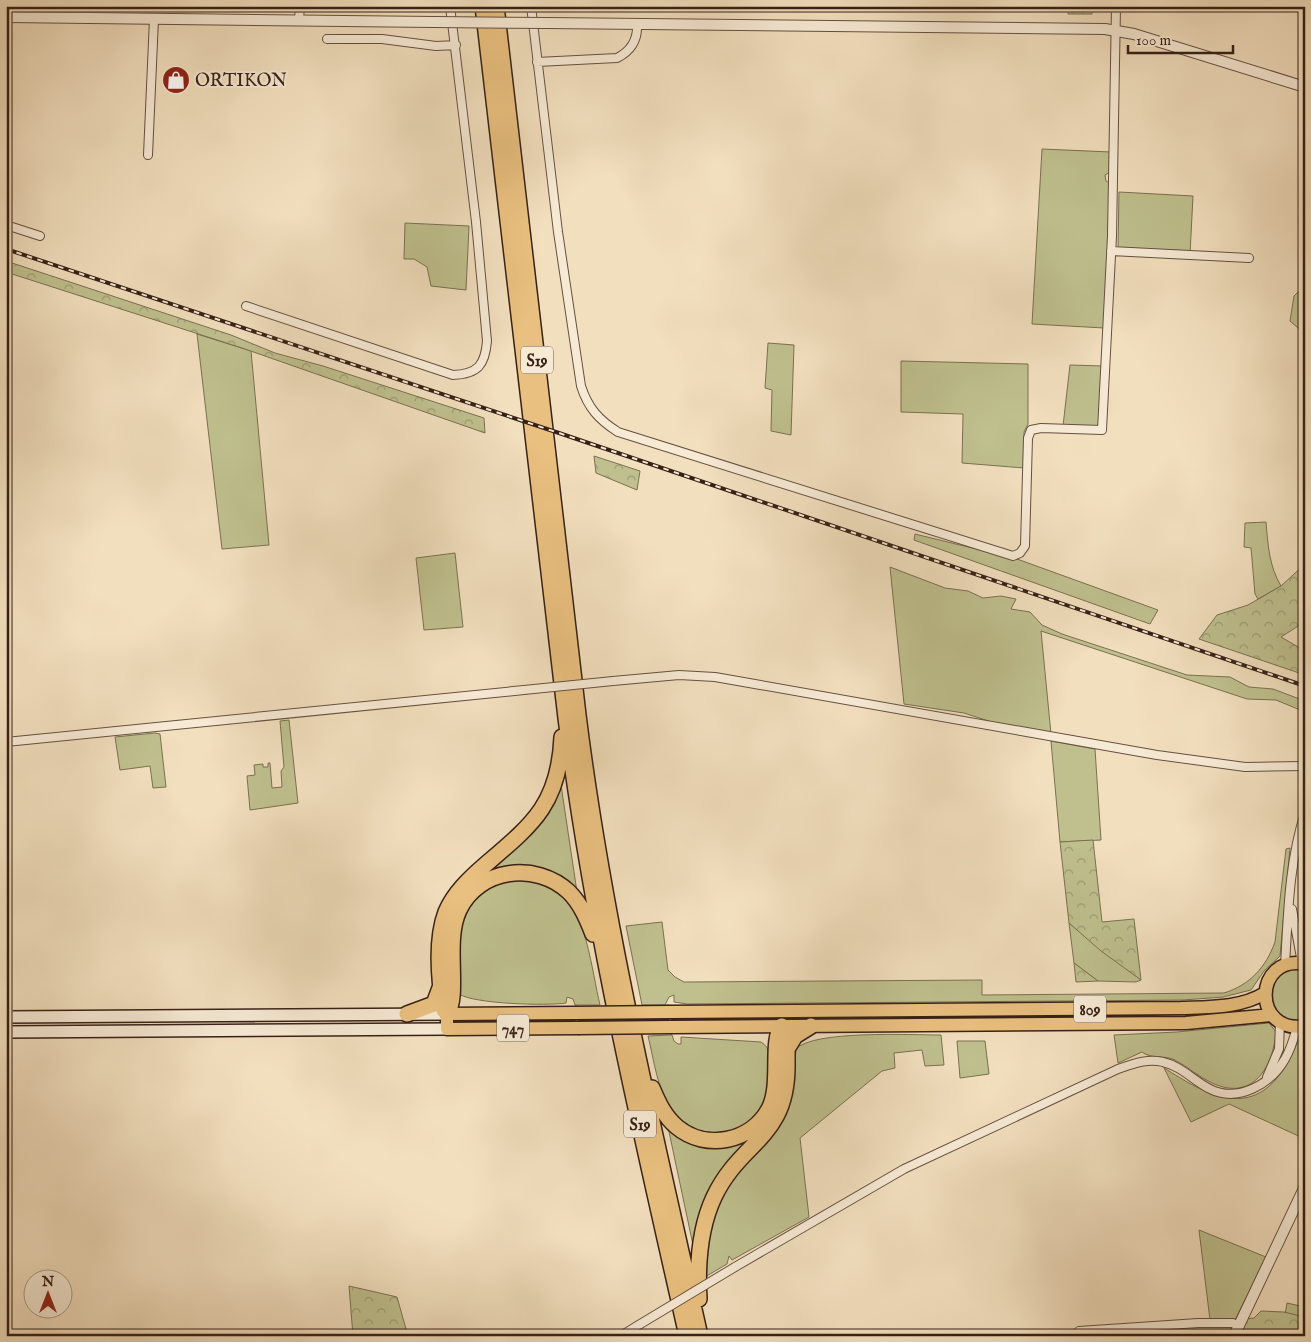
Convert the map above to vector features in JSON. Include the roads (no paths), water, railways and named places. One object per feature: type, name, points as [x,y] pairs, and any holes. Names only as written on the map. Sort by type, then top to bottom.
[{"type":"highway","name":"S19","points":[[483,6],[580,821],[609,978],[687,1336]]},
{"type":"highway","name":"S19","points":[[496,6],[583,755],[604,891],[634,1039],[700,1336]]},
{"type":"highway","points":[[447,1022],[441,986],[441,935],[449,906],[471,878],[535,819],[552,792],[561,752],[563,687]]},
{"type":"highway","points":[[447,1022],[452,1002],[452,942],[457,916],[473,892],[486,881],[502,874],[518,872],[540,875],[568,891],[585,915],[609,978]]},
{"type":"highway","points":[[407,1014],[434,1004],[441,986]]},
{"type":"highway","points":[[634,1039],[656,1099],[671,1121],[695,1138],[719,1141],[742,1135],[760,1122],[770,1108],[777,1079],[777,1036],[782,1019]]},
{"type":"highway","points":[[700,1336],[698,1274],[700,1244],[705,1219],[714,1196],[726,1177],[767,1133],[778,1114],[787,1085],[786,1033],[782,1019]]},
{"type":"highway","points":[[787,1049],[795,1036],[812,1026]]},
{"type":"main road","points":[[1276,1018],[1266,1004],[1265,993],[1271,976],[1285,966],[1303,964]]},
{"type":"main road","name":"809","points":[[782,1019],[1189,1008],[1238,1004],[1254,1000],[1265,993]]},
{"type":"main road","name":"747","points":[[6,1032],[447,1022],[575,1013],[669,1012],[782,1019]]},
{"type":"main road","name":"747","points":[[6,1017],[407,1014],[447,1022],[578,1028],[672,1027],[782,1019]]},
{"type":"main road","name":"809","points":[[782,1019],[812,1026],[1186,1023],[1276,1018],[1301,1026]]},
{"type":"street","points":[[299,20],[300,6]]},
{"type":"street","points":[[246,306],[453,375],[467,374],[482,363],[486,356],[487,341],[456,45],[450,6]]},
{"type":"street","points":[[531,6],[581,386],[586,402],[595,414],[618,432],[1001,554],[1013,556],[1020,554],[1025,546],[1028,438],[1031,430],[1041,428],[1102,430],[1112,251],[1116,6]]},
{"type":"street","points":[[6,17],[1117,30],[1305,88]]},
{"type":"street","points":[[148,155],[154,19]]},
{"type":"street","points":[[537,62],[617,58],[626,53],[634,44],[637,24]]},
{"type":"street","points":[[327,39],[382,39],[436,46],[456,45]]},
{"type":"street","points":[[6,225],[40,236]]},
{"type":"street","points":[[1112,251],[1249,258]]},
{"type":"street","points":[[6,742],[679,675],[715,677],[1156,755],[1245,768],[1305,766]]},
{"type":"street","points":[[1285,966],[1296,852],[1305,813]]},
{"type":"street","points":[[1291,902],[1303,964]]},
{"type":"street","points":[[1264,1082],[1278,1054],[1280,1040],[1276,1018]]},
{"type":"street","points":[[621,1336],[904,1169],[1096,1079],[1139,1062],[1154,1061],[1168,1063],[1208,1088],[1220,1092],[1244,1092],[1272,1077],[1285,1061],[1301,1026]]},
{"type":"street","points":[[1234,1336],[1305,1186]]},
{"type":"street","points":[[1078,1331],[1198,1323],[1232,1323],[1239,1326]]},
{"type":"railway","points":[[6,249],[559,433],[1305,686]]},
{"type":"place","name":"ORTIKON","points":[[176,80]]}]
